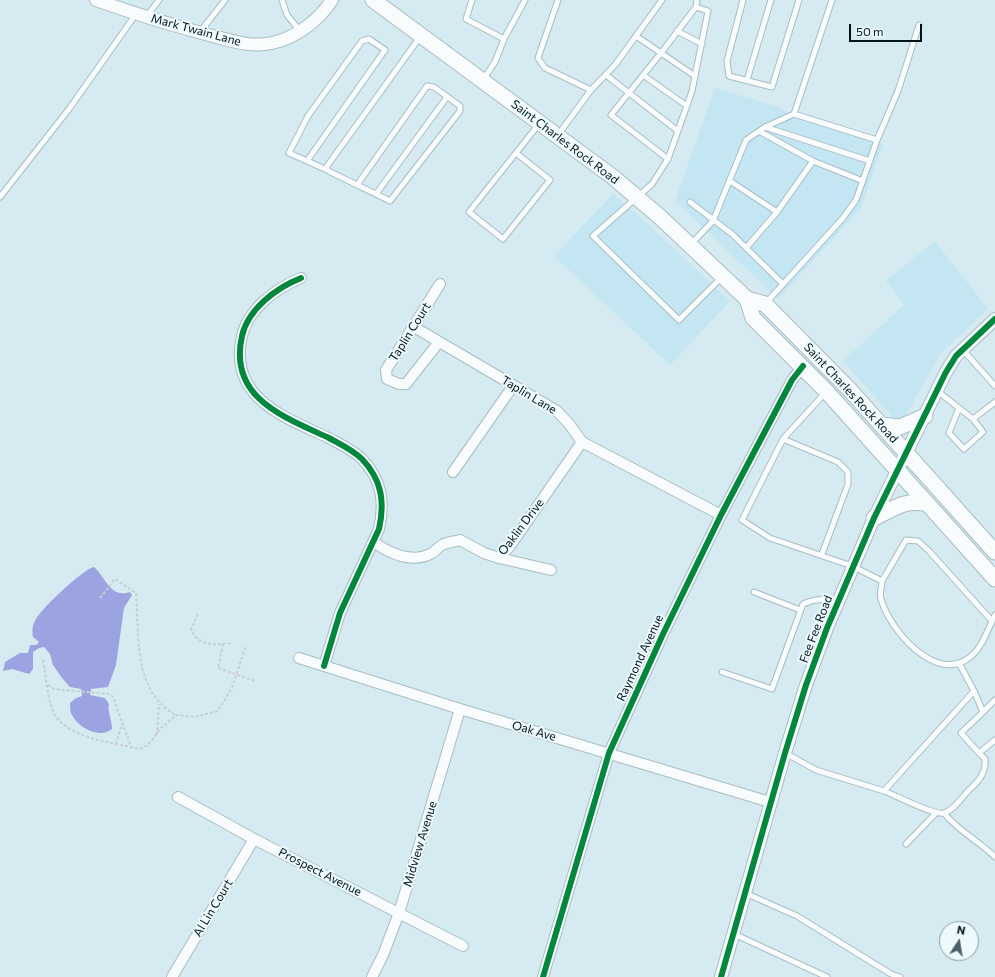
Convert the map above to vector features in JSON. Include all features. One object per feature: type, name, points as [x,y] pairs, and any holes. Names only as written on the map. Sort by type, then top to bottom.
[{"type":"main road","name":"Saint Charles Rock Road","points":[[372,0],[422,35],[637,197],[747,299],[765,304],[816,354],[995,552]]},
{"type":"main road","name":"Saint Charles Rock Road","points":[[747,299],[753,318],[827,392],[995,579]]},
{"type":"main road","points":[[881,425],[900,427],[925,416]]},
{"type":"main road","points":[[874,518],[903,503],[917,502],[928,504]]},
{"type":"street","name":"Mark Twain Lane","points":[[96,0],[141,16],[200,32],[234,41],[260,44],[272,43],[300,31],[317,18],[332,0]]},
{"type":"street","points":[[301,278],[289,283],[256,309],[243,334],[240,347],[240,364],[245,380],[254,395],[278,413],[345,446],[362,458],[381,490],[382,515],[379,529],[340,613],[324,666]]},
{"type":"street","name":"Taplin Court","points":[[439,342],[406,384],[394,383],[387,379],[386,370],[440,284]]},
{"type":"street","name":"Fee Fee Road","points":[[721,977],[770,802],[806,684],[852,566],[874,518],[925,416],[936,390],[956,356],[995,319]]},
{"type":"street","name":"Taplin Lane","points":[[414,327],[558,411],[582,442],[722,515]]},
{"type":"street","name":"Raymond Avenue","points":[[543,977],[609,753],[663,634],[722,515],[792,380],[802,366]]},
{"type":"street","points":[[453,472],[513,386]]},
{"type":"street","name":"Oaklin Drive","points":[[374,542],[401,556],[419,559],[434,553],[441,545],[460,540],[484,553],[499,558],[510,546],[582,442]]},
{"type":"street","points":[[499,558],[551,570]]},
{"type":"street","name":"Oak Ave","points":[[299,658],[460,709],[770,802]]},
{"type":"street","name":"Midview Avenue","points":[[372,977],[384,955],[399,913],[460,709]]},
{"type":"street","name":"Prospect Avenue","points":[[178,797],[254,839],[463,946]]},
{"type":"street","name":"Al Lin Court","points":[[172,977],[254,839]]},
{"type":"lane","points":[[0,197],[141,16],[159,0]]},
{"type":"lane","points":[[200,32],[225,0]]},
{"type":"lane","points":[[282,0],[287,15],[300,31]]},
{"type":"lane","points":[[472,0],[466,19],[504,39]]},
{"type":"lane","points":[[482,81],[495,62],[504,39],[525,0]]},
{"type":"lane","points":[[558,0],[538,58],[545,68],[592,90]]},
{"type":"lane","points":[[557,136],[592,90],[606,75],[662,0]]},
{"type":"lane","points":[[668,160],[611,115],[696,7],[698,0]]},
{"type":"lane","points":[[743,0],[727,61],[729,76],[772,87],[799,0]]},
{"type":"lane","points":[[747,80],[771,0]]},
{"type":"lane","points":[[794,114],[832,0]]},
{"type":"lane","points":[[696,7],[708,11],[702,44],[687,106],[668,160],[652,184],[593,236],[679,320],[723,276]]},
{"type":"lane","points":[[765,304],[843,218],[856,200],[877,140],[898,91],[919,25]]},
{"type":"lane","points":[[677,31],[702,44]]},
{"type":"lane","points":[[324,169],[422,35]]},
{"type":"lane","points":[[636,36],[695,76]]},
{"type":"lane","points":[[307,161],[385,50],[368,39],[362,41],[308,116],[289,153],[390,201],[460,111],[460,106],[447,96],[434,87],[427,86],[357,185]]},
{"type":"lane","points":[[606,75],[678,130]]},
{"type":"lane","points":[[643,75],[687,106]]},
{"type":"lane","points":[[376,194],[447,96]]},
{"type":"lane","points":[[690,245],[713,221],[746,140],[765,127],[794,114],[877,140]]},
{"type":"lane","points":[[516,153],[550,180],[503,239],[469,212],[516,153],[540,123]]},
{"type":"lane","points":[[765,127],[870,161]]},
{"type":"lane","points":[[759,131],[813,161],[863,181]]},
{"type":"lane","points":[[746,248],[777,212],[813,161]]},
{"type":"lane","points":[[730,181],[777,212]]},
{"type":"lane","points":[[690,202],[732,234],[784,284]]},
{"type":"lane","points":[[962,350],[995,386]]},
{"type":"lane","points":[[936,390],[959,408],[973,419],[983,432],[964,449],[949,433],[959,408]]},
{"type":"lane","points":[[827,392],[783,439],[742,520],[770,538],[822,554],[852,566],[882,581]]},
{"type":"lane","points":[[973,419],[995,402]]},
{"type":"lane","points":[[783,439],[838,462],[848,472],[848,484],[822,554]]},
{"type":"lane","points":[[992,621],[918,541],[906,540],[882,581],[880,597],[885,611],[906,642],[919,654],[932,660],[950,664],[959,663],[970,657],[975,651],[995,616]]},
{"type":"lane","points":[[754,592],[800,610]]},
{"type":"lane","points":[[722,672],[772,689],[800,610],[804,604],[812,600],[822,598],[838,601]]},
{"type":"lane","points":[[959,663],[983,712]]},
{"type":"lane","points":[[884,791],[974,691]]},
{"type":"lane","points":[[785,753],[816,770],[884,791],[936,813],[944,813],[955,805],[984,772],[985,759],[961,733],[995,700]]},
{"type":"lane","points":[[979,753],[995,740]]},
{"type":"lane","points":[[906,844],[936,813]]},
{"type":"lane","points":[[944,813],[953,825],[985,846],[995,857]]},
{"type":"lane","points":[[745,893],[797,916],[891,974],[900,977]]},
{"type":"lane","points":[[734,934],[827,977]]},
{"type":"path","points":[[100,598],[115,580],[136,593],[142,666],[149,687],[159,704],[176,715],[194,718],[218,711],[226,700],[246,645]]},
{"type":"path","points":[[198,614],[191,630],[194,636],[207,644],[231,643]]},
{"type":"path","points":[[223,644],[218,668],[255,681]]},
{"type":"path","points":[[43,660],[53,710],[64,724],[72,730],[92,739],[139,749],[146,747],[157,736],[161,729],[176,715]]},
{"type":"path","points":[[48,685],[54,689],[81,693],[91,692],[110,694],[131,747]]},
{"type":"path","points":[[157,736],[159,704]]},
{"type":"path","points":[[116,744],[122,723]]},
{"type":"shaded area","points":[[715,88],[778,107],[794,116],[883,144],[861,208],[778,299],[675,201]]},
{"type":"shaded area","points":[[613,194],[651,227],[730,301],[670,365],[554,256]]},
{"type":"shaded area","points":[[935,241],[988,309],[940,354],[905,417],[897,419],[893,417],[843,361],[904,305],[886,281]]},
{"type":"water","points":[[94,567],[113,590],[123,593],[130,592],[132,595],[124,608],[116,665],[108,687],[91,689],[90,695],[105,698],[109,704],[112,729],[102,733],[90,731],[75,720],[71,712],[70,703],[76,698],[82,696],[81,689],[70,687],[62,678],[53,665],[50,654],[44,647],[33,652],[33,669],[29,674],[12,669],[3,671],[5,662],[20,653],[28,653],[30,645],[36,645],[39,642],[33,637],[33,626],[40,614],[54,598],[81,574]]},
{"type":"cycle path","points":[[301,278],[282,287],[264,301],[250,317],[242,336],[240,357],[243,375],[252,390],[263,402],[278,413],[351,450],[362,459],[369,467],[378,483],[382,501],[379,529],[340,613],[324,666]]},
{"type":"cycle path","points":[[721,977],[785,753],[806,685],[827,628],[874,518],[946,372],[956,356],[995,319]]},
{"type":"cycle path","points":[[543,977],[609,753],[663,634],[721,515],[792,380],[803,366]]}]
